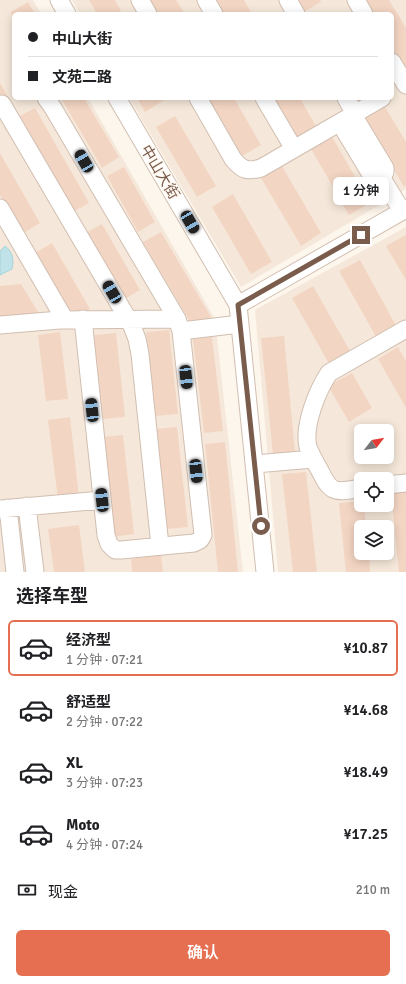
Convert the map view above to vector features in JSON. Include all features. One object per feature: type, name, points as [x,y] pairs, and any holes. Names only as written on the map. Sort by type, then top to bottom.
[{"type":"street","points":[[59,0],[66,12]]},
{"type":"street","points":[[140,0],[147,12]]},
{"type":"street","points":[[206,0],[213,12]]},
{"type":"street","points":[[288,0],[295,12]]},
{"type":"street","points":[[356,0],[363,12]]},
{"type":"street","points":[[394,65],[406,84],[394,91]]},
{"type":"street","points":[[47,100],[179,325],[203,535],[200,540],[194,542],[121,550],[115,550],[109,544],[102,500],[83,319]]},
{"type":"street","name":"中山大街","points":[[118,100],[238,305],[266,572]]},
{"type":"street","points":[[199,100],[234,159],[241,168],[252,171],[261,168],[379,100]]},
{"type":"street","points":[[265,100],[294,149]]},
{"type":"street","points":[[238,305],[404,210],[381,176],[385,172],[384,168],[349,117],[346,100]]},
{"type":"street","points":[[5,102],[137,339],[140,354],[160,546]]},
{"type":"street","points":[[0,208],[65,320]]},
{"type":"street","points":[[0,325],[83,319],[127,319],[179,325],[240,324]]},
{"type":"street","points":[[354,489],[334,489],[328,485],[313,459],[308,446],[307,430],[309,417],[329,374],[406,329]]},
{"type":"street","points":[[255,464],[313,459]]},
{"type":"street","points":[[394,484],[406,483]]},
{"type":"street","points":[[15,572],[4,509],[102,500]]},
{"type":"street","points":[[27,506],[35,572]]},
{"type":"shaded area","points":[[0,0],[33,0],[40,12],[12,12],[12,100],[89,100],[215,319],[243,572],[0,572]]},
{"type":"shaded area","points":[[72,0],[406,0],[406,189],[241,287],[130,100],[394,100],[394,12],[79,12]]},
{"type":"shaded area","points":[[406,227],[406,572],[278,572],[255,310]]},
{"type":"water","points":[[5,246],[8,248],[13,259],[13,266],[12,269],[0,275],[0,251]]},
{"type":"building","points":[[89,0],[115,0],[121,11],[119,12],[96,12]]},
{"type":"building","points":[[144,0],[176,0],[184,12],[151,12]]},
{"type":"building","points":[[212,0],[244,0],[251,12],[219,12]]},
{"type":"building","points":[[288,0],[320,0],[321,2],[304,12],[298,12]]},
{"type":"building","points":[[368,0],[389,0],[406,28],[406,77],[394,62],[394,12],[364,12],[360,5]]},
{"type":"building","points":[[28,2],[34,12],[12,12],[12,14],[11,12]]},
{"type":"building","points":[[0,83],[7,95],[0,99]]},
{"type":"building","points":[[62,100],[85,100],[119,157],[102,168]]},
{"type":"building","points":[[138,100],[164,100],[145,112]]},
{"type":"building","points":[[202,100],[235,100],[261,145],[237,159]]},
{"type":"building","points":[[268,100],[301,100],[318,130],[294,144]]},
{"type":"building","points":[[351,100],[369,100],[355,108]]},
{"type":"building","points":[[385,107],[406,142],[406,185],[404,187],[365,119]]},
{"type":"building","points":[[35,108],[89,203],[71,213],[16,118]]},
{"type":"building","points":[[175,116],[216,186],[197,197],[156,127]]},
{"type":"building","points":[[331,135],[370,203],[349,215],[310,147]]},
{"type":"building","points":[[0,153],[40,223],[22,234],[0,195]]},
{"type":"building","points":[[282,166],[321,233],[301,246],[261,178]]},
{"type":"building","points":[[124,167],[155,222],[138,232],[107,176]]},
{"type":"building","points":[[233,194],[272,262],[251,274],[212,207]]},
{"type":"building","points":[[102,224],[140,290],[123,300],[84,234]]},
{"type":"building","points":[[161,232],[211,317],[193,327],[143,242]]},
{"type":"building","points":[[406,235],[406,280],[386,246]]},
{"type":"building","points":[[52,243],[90,309],[73,319],[35,253]]},
{"type":"building","points":[[360,260],[399,331],[379,342],[339,271]]},
{"type":"building","points":[[21,284],[40,315],[0,318],[0,286]]},
{"type":"building","points":[[313,286],[353,356],[332,369],[292,298]]},
{"type":"building","points":[[169,330],[178,414],[155,416],[146,332]]},
{"type":"building","points":[[60,332],[68,399],[46,401],[38,335]]},
{"type":"building","points":[[116,333],[125,417],[103,419],[94,335]]},
{"type":"building","points":[[284,336],[295,452],[273,454],[261,338]]},
{"type":"building","points":[[212,337],[223,431],[204,433],[193,339]]},
{"type":"building","points":[[398,347],[406,361],[406,408],[378,359]]},
{"type":"building","points":[[352,373],[372,408],[349,422],[328,386]]},
{"type":"building","points":[[70,417],[79,497],[58,499],[48,420]]},
{"type":"building","points":[[177,427],[188,527],[167,529],[156,429]]},
{"type":"building","points":[[123,435],[134,534],[113,537],[103,437]]},
{"type":"building","points":[[225,442],[238,572],[218,572],[205,444]]},
{"type":"building","points":[[306,472],[317,572],[293,572],[282,474]]},
{"type":"building","points":[[406,492],[406,572],[399,572],[393,512],[394,493]]},
{"type":"building","points":[[354,502],[354,512],[365,512],[365,520],[354,520],[354,560],[369,560],[370,572],[346,572],[339,503]]},
{"type":"building","points":[[79,525],[85,572],[54,572],[48,529]]},
{"type":"building","points":[[161,555],[163,572],[132,572],[131,559]]},
{"type":"route","points":[[261,526],[238,305],[361,235]]}]
